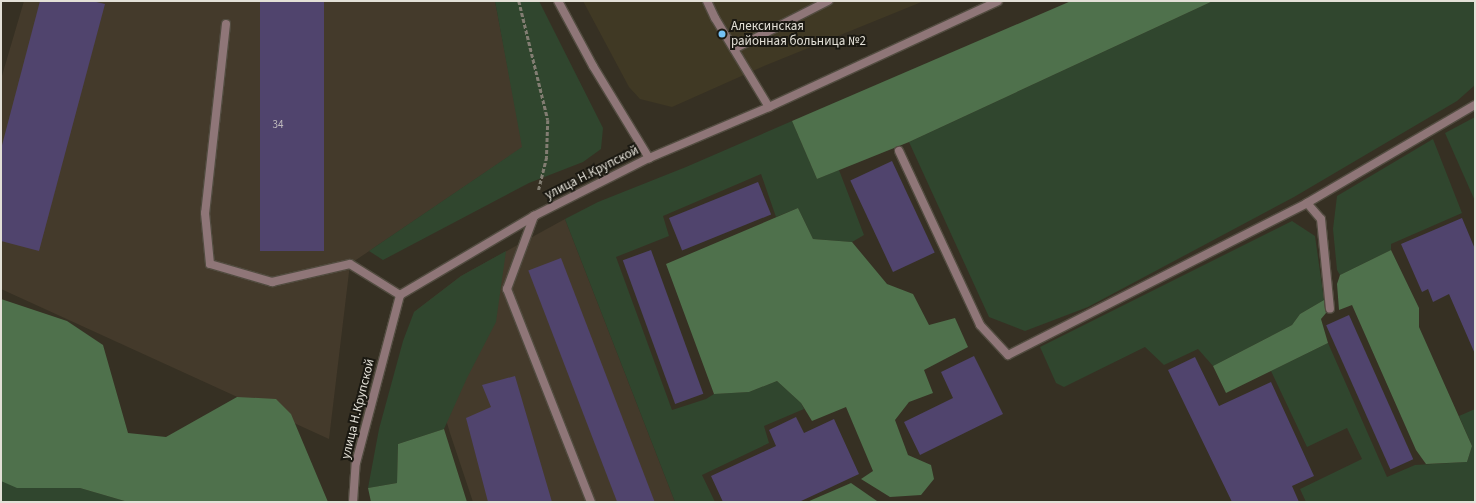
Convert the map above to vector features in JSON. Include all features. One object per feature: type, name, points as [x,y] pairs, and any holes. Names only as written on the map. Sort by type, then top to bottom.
[{"type":"street","points":[[558,1],[593,66],[649,158]]},
{"type":"street","points":[[707,1],[715,18],[769,107]]},
{"type":"street","points":[[734,49],[828,1]]},
{"type":"street","name":"улица Н.Крупской","points":[[353,502],[356,463],[400,295],[534,216],[649,158],[769,107],[998,1]]},
{"type":"street","points":[[226,24],[205,213],[210,264],[272,282],[350,264],[400,295]]},
{"type":"street","points":[[899,150],[980,325],[1008,354],[1307,203],[1475,105]]},
{"type":"street","points":[[1307,203],[1321,219],[1330,309]]},
{"type":"street","points":[[534,216],[507,289],[591,502]]},
{"type":"path","points":[[519,1],[548,120],[547,157],[534,216]]},
{"type":"shaded area","points":[[24,1],[495,1],[523,147],[350,264],[329,439],[1,289],[1,79]]},
{"type":"shaded area","name":"Алексинская районная больница №2","points":[[583,1],[924,1],[764,66],[672,107],[640,99],[629,87]]},
{"type":"shaded area","points":[[565,219],[675,502],[473,502],[450,433],[414,312],[461,276]]},
{"type":"green space","points":[[495,1],[539,1],[603,128],[601,149],[583,162],[529,183],[383,260],[369,251],[522,147]]},
{"type":"green space","points":[[1071,1],[1213,1],[909,142],[817,179],[792,121]]},
{"type":"green space","points":[[1213,1],[1473,1],[1475,6],[1475,85],[1457,101],[1294,197],[1088,307],[1025,331],[989,317],[909,142]]},
{"type":"green space","points":[[1475,117],[1475,201],[1445,133]]},
{"type":"green space","points":[[792,121],[817,179],[839,170],[864,235],[852,242],[813,239],[798,208],[776,217],[761,174],[663,216],[669,236],[616,257],[672,410],[706,399],[714,394],[749,392],[777,381],[801,403],[804,409],[764,426],[769,443],[702,475],[715,502],[675,502],[565,219],[598,202],[686,167]]},
{"type":"green space","points":[[1433,139],[1462,213],[1391,244],[1391,250],[1340,275],[1337,270],[1333,229],[1337,196]]},
{"type":"green space","points":[[798,208],[813,239],[852,242],[887,284],[913,294],[929,325],[955,318],[968,347],[924,370],[933,393],[909,402],[895,420],[908,455],[931,465],[934,479],[921,495],[890,497],[861,479],[873,471],[846,407],[812,421],[801,403],[777,381],[749,392],[714,394],[666,264]]},
{"type":"green space","points":[[1292,221],[1315,236],[1324,300],[1300,314],[1292,325],[1213,366],[1198,349],[1164,365],[1145,347],[1064,387],[1056,383],[1040,347]]},
{"type":"green space","points":[[1391,250],[1419,308],[1419,327],[1472,446],[1467,462],[1426,464],[1416,450],[1352,305],[1339,310],[1337,284],[1340,275]]},
{"type":"green space","points":[[506,251],[496,322],[467,378],[444,429],[398,444],[397,483],[368,488],[379,429],[403,341],[414,312],[461,276]]},
{"type":"green space","points":[[1,299],[67,321],[103,345],[128,433],[166,437],[237,397],[276,399],[291,414],[328,502],[128,502],[80,488],[17,488],[1,481]]},
{"type":"green space","points":[[1324,300],[1326,313],[1321,319],[1328,343],[1226,393],[1213,366],[1292,325],[1300,314]]},
{"type":"green space","points":[[1328,343],[1387,477],[1415,465],[1467,462],[1472,446],[1459,416],[1475,409],[1475,502],[1306,502],[1300,489],[1362,459],[1347,428],[1307,447],[1271,371]]},
{"type":"green space","points":[[444,429],[467,502],[371,502],[368,488],[397,483],[398,444]]},
{"type":"green space","points":[[1,466],[30,488],[80,488],[128,502],[1,502]]},
{"type":"green space","points":[[851,483],[877,501],[807,502]]},
{"type":"building","points":[[40,1],[92,1],[105,4],[39,251],[1,241],[1,149]]},
{"type":"building","points":[[260,1],[324,1],[324,251],[260,251]]},
{"type":"building","points":[[892,161],[935,253],[893,272],[850,180]]},
{"type":"building","points":[[758,182],[771,214],[682,250],[669,218]]},
{"type":"building","points":[[1462,218],[1475,249],[1475,354],[1449,294],[1433,302],[1428,289],[1422,292],[1401,244]]},
{"type":"building","points":[[651,250],[703,394],[675,404],[623,260]]},
{"type":"building","points":[[561,258],[655,502],[617,502],[528,271]]},
{"type":"building","points":[[1349,315],[1413,459],[1390,470],[1326,325]]},
{"type":"building","points":[[974,356],[1003,414],[920,455],[904,422],[953,398],[941,372]]},
{"type":"building","points":[[1195,357],[1219,406],[1271,382],[1314,476],[1292,486],[1299,502],[1232,502],[1168,370]]},
{"type":"building","points":[[515,376],[552,502],[488,502],[466,418],[491,407],[482,385]]},
{"type":"building","points":[[796,417],[804,433],[834,419],[859,474],[799,502],[723,502],[711,476],[776,446],[769,430]]},
{"type":"place","name":"Алексинская районная больница №2","points":[[722,34]]}]
